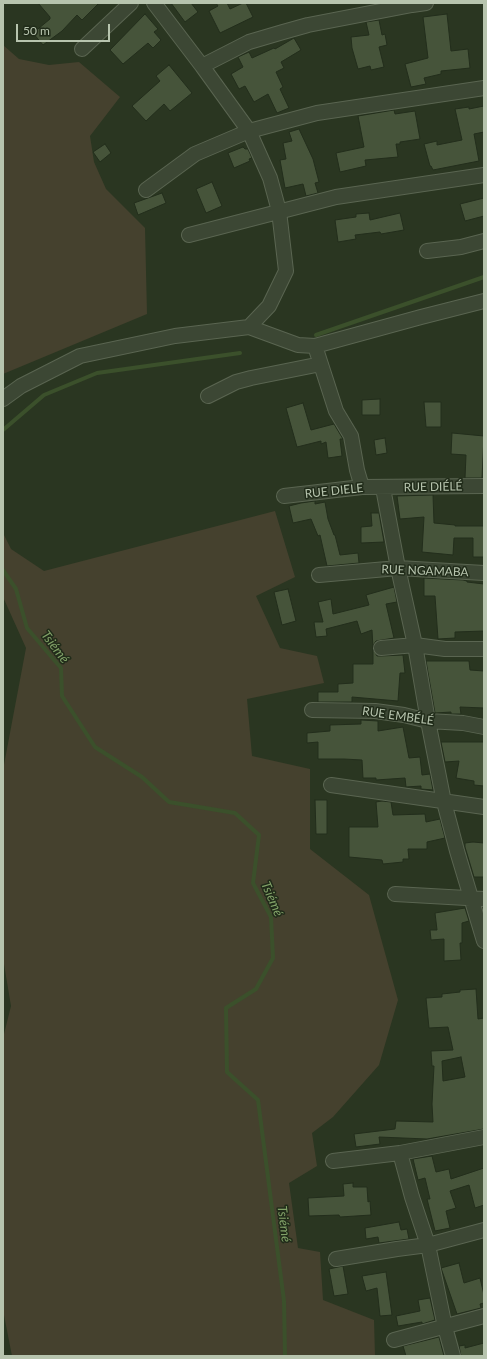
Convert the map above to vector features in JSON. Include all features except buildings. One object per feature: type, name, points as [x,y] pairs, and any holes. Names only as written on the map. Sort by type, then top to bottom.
[{"type":"street","points":[[82,49],[131,3]]},
{"type":"street","points":[[154,3],[249,131],[270,178],[279,212],[286,271],[269,306],[249,327]]},
{"type":"street","points":[[202,66],[249,42],[283,32],[308,25],[426,3]]},
{"type":"street","points":[[146,190],[195,154],[249,131],[317,113],[484,88]]},
{"type":"street","points":[[189,235],[336,197],[484,174]]},
{"type":"street","points":[[427,251],[461,247],[484,241]]},
{"type":"street","points":[[3,399],[21,386],[80,356],[175,336],[249,327],[298,345],[316,346],[484,301]]},
{"type":"street","points":[[316,346],[336,410],[351,436],[356,470],[362,487]]},
{"type":"street","points":[[208,396],[236,382],[321,364]]},
{"type":"street","name":"RUE DIÉLÉ","points":[[383,488],[484,486]]},
{"type":"street","name":"RUE DIELE","points":[[284,496],[362,487],[383,488]]},
{"type":"street","points":[[383,488],[398,568],[415,645],[444,802],[457,851],[478,898],[484,940]]},
{"type":"street","name":"RUE NGAMABA","points":[[319,575],[398,568],[484,573]]},
{"type":"street","points":[[381,648],[415,645],[445,650],[484,649]]},
{"type":"street","name":"RUE EMBÉLÉ","points":[[312,710],[375,711],[404,715],[428,721],[484,726]]},
{"type":"street","points":[[331,785],[484,807]]},
{"type":"street","points":[[395,894],[478,898]]},
{"type":"street","points":[[333,1161],[400,1153],[484,1137]]},
{"type":"street","points":[[400,1153],[412,1197],[428,1245],[445,1327],[453,1356]]},
{"type":"street","points":[[336,1259],[397,1248],[428,1245],[484,1230]]},
{"type":"street","points":[[394,1340],[484,1316]]},
{"type":"shaded area","points":[[3,45],[19,59],[49,65],[79,62],[120,97],[90,136],[94,162],[106,189],[145,228],[147,314],[3,374]]},
{"type":"shaded area","points":[[275,511],[295,577],[256,596],[280,648],[317,656],[324,683],[247,699],[252,756],[310,769],[310,849],[369,895],[398,1000],[379,1065],[333,1117],[312,1133],[317,1166],[289,1183],[298,1248],[320,1252],[323,1300],[374,1320],[375,1356],[12,1356],[3,1310],[3,1038],[11,1006],[3,958],[3,770],[26,648],[3,597],[3,533],[11,549],[44,571]]},
{"type":"waterway","points":[[316,335],[484,277]]},
{"type":"waterway","points":[[3,430],[44,395],[97,373],[240,353]]},
{"type":"waterway","name":"Tsiémé","points":[[3,570],[16,589],[27,628],[61,668],[62,696],[95,747],[142,777],[169,802],[235,813],[259,835],[253,883],[271,917],[273,958],[256,989],[226,1008],[227,1072],[258,1100],[284,1301],[285,1356]]}]
